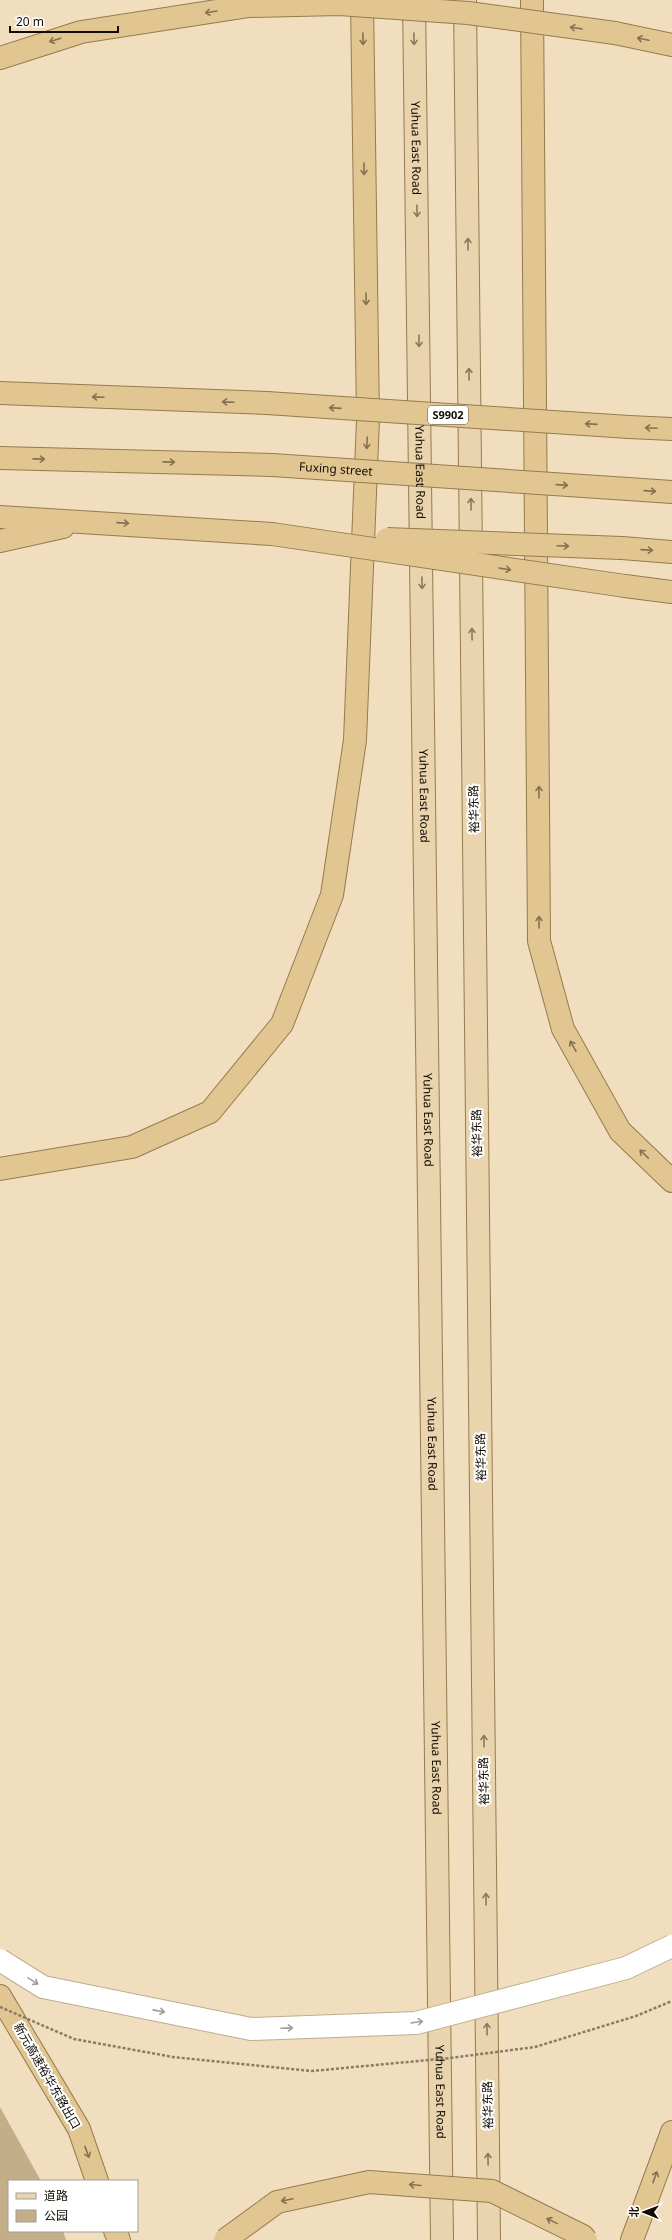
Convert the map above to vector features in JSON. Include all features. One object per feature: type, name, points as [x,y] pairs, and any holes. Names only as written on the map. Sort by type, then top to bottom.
[{"type":"highway","points":[[0,1169],[132,1147],[210,1112],[282,1024],[332,895],[355,740],[368,418],[362,0]]},
{"type":"highway","points":[[532,0],[539,941],[563,1028],[597,1090],[620,1131],[672,1181]]},
{"type":"highway","points":[[0,58],[81,32],[249,6],[339,4],[468,13],[615,33],[672,45]]},
{"type":"highway","name":"S9902","points":[[0,393],[267,403],[672,429]]},
{"type":"highway","name":"Fuxing street","points":[[0,458],[272,465],[672,492]]},
{"type":"highway","points":[[0,517],[92,521],[272,534],[622,548],[672,552]]},
{"type":"highway","points":[[0,541],[92,521]]},
{"type":"highway","points":[[272,534],[672,592]]},
{"type":"highway","name":"新元高速裕华东路出口","points":[[0,1996],[79,2129],[98,2180]]},
{"type":"highway","points":[[632,2240],[672,2132]]},
{"type":"highway","points":[[225,2240],[277,2202],[370,2182],[492,2191],[583,2236],[586,2240]]},
{"type":"main road","name":"Yuhua East Road","points":[[414,0],[442,2240]]},
{"type":"main road","name":"裕华东路","points":[[465,0],[489,2240]]},
{"type":"main road","points":[[0,1960],[42,1987],[252,2029],[416,2023],[626,1968],[672,1946]]},
{"type":"green space","points":[[0,2107],[40,2180],[8,2180],[8,2232],[63,2232],[66,2240],[0,2240]]}]
